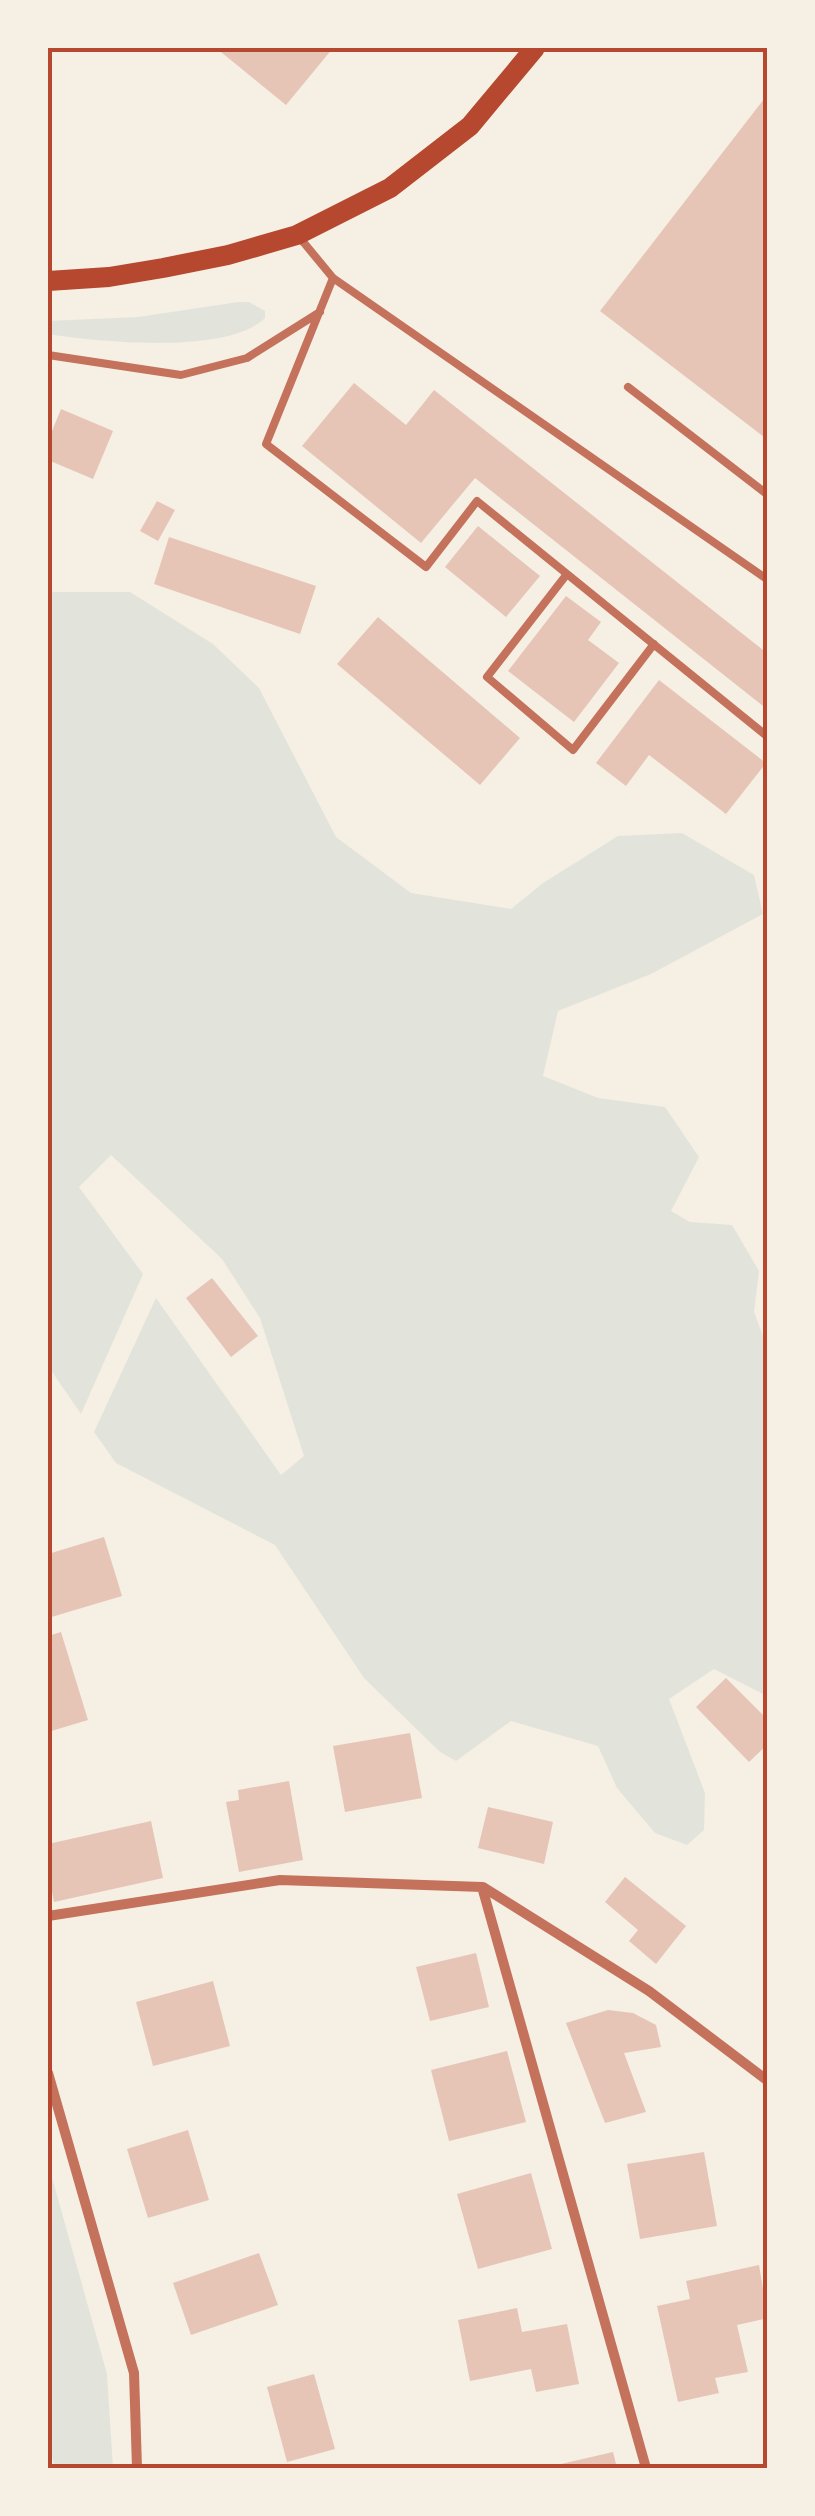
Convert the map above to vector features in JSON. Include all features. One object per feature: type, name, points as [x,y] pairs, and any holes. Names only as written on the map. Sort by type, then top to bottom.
[{"type":"main road","points":[[48,281],[163,268],[298,235],[390,188],[470,126],[535,48]]},
{"type":"street","points":[[48,1916],[280,1880],[482,1887],[649,1991],[768,2081]]},
{"type":"street","points":[[482,1887],[646,2468]]},
{"type":"street","points":[[48,2073],[134,2373],[137,2468]]},
{"type":"lane","points":[[298,235],[333,278],[768,580]]},
{"type":"lane","points":[[333,278],[266,444],[426,567],[478,501],[768,737]]},
{"type":"lane","points":[[48,355],[181,375],[248,358],[320,312]]},
{"type":"lane","points":[[628,387],[768,495]]},
{"type":"lane","points":[[567,574],[486,677],[573,750],[654,644]]},
{"type":"shaded area","points":[[249,302],[265,311],[265,318],[247,330],[222,337],[161,343],[48,334],[48,321],[138,317]]},
{"type":"shaded area","points":[[48,592],[130,592],[213,644],[259,688],[336,837],[411,893],[511,909],[543,883],[618,836],[682,833],[754,875],[763,914],[651,974],[558,1011],[543,1076],[598,1098],[665,1107],[699,1157],[671,1211],[690,1222],[732,1225],[759,1271],[754,1312],[768,1349],[767,1696],[714,1669],[669,1699],[705,1793],[704,1830],[687,1845],[655,1833],[617,1788],[598,1746],[511,1721],[456,1761],[440,1752],[364,1678],[275,1545],[116,1463],[94,1432],[156,1298],[281,1475],[304,1456],[260,1318],[222,1259],[111,1155],[79,1187],[143,1274],[81,1414],[48,1366]]},
{"type":"shaded area","points":[[48,2163],[107,2374],[113,2468],[55,2468],[48,2442]]},
{"type":"building","points":[[216,48],[333,48],[286,105]]},
{"type":"building","points":[[764,99],[768,102],[768,440],[600,311]]},
{"type":"building","points":[[354,383],[406,425],[434,390],[768,654],[768,710],[475,478],[421,543],[302,446]]},
{"type":"building","points":[[61,409],[113,431],[93,479],[48,460],[48,441]]},
{"type":"building","points":[[157,501],[175,510],[158,541],[140,531]]},
{"type":"building","points":[[478,526],[540,576],[506,617],[445,567]]},
{"type":"building","points":[[169,537],[316,586],[300,634],[154,584]]},
{"type":"building","points":[[566,596],[601,622],[588,640],[619,663],[574,722],[508,671]]},
{"type":"building","points":[[378,617],[520,738],[480,785],[337,664]]},
{"type":"building","points":[[659,680],[766,763],[726,814],[649,755],[626,786],[596,763]]},
{"type":"building","points":[[212,1278],[258,1336],[231,1357],[186,1298]]},
{"type":"building","points":[[104,1537],[122,1596],[48,1618],[48,1554]]},
{"type":"building","points":[[61,1632],[88,1720],[48,1732],[48,1636]]},
{"type":"building","points":[[726,1678],[768,1720],[768,1744],[749,1762],[696,1707]]},
{"type":"building","points":[[410,1733],[422,1798],[345,1812],[333,1746]]},
{"type":"building","points":[[289,1781],[303,1860],[239,1872],[226,1802],[239,1800],[238,1790]]},
{"type":"building","points":[[488,1807],[553,1822],[544,1864],[478,1848]]},
{"type":"building","points":[[151,1821],[163,1878],[54,1902],[48,1844]]},
{"type":"building","points":[[625,1877],[686,1926],[656,1964],[629,1941],[638,1930],[605,1902]]},
{"type":"building","points":[[476,1953],[489,2007],[430,2021],[416,1967]]},
{"type":"building","points":[[213,1981],[230,2046],[153,2066],[136,2002]]},
{"type":"building","points":[[608,2010],[633,2013],[656,2025],[661,2047],[624,2053],[646,2112],[605,2123],[566,2023]]},
{"type":"building","points":[[507,2051],[526,2122],[449,2141],[431,2070]]},
{"type":"building","points":[[188,2130],[209,2200],[148,2218],[127,2149]]},
{"type":"building","points":[[704,2152],[717,2226],[640,2239],[627,2164]]},
{"type":"building","points":[[531,2173],[552,2249],[478,2269],[457,2194]]},
{"type":"building","points":[[259,2253],[278,2305],[191,2335],[173,2283]]},
{"type":"building","points":[[759,2265],[768,2318],[737,2325],[748,2372],[715,2378],[719,2393],[678,2402],[657,2306],[690,2299],[686,2281]]},
{"type":"building","points":[[517,2308],[522,2332],[567,2324],[579,2384],[536,2392],[531,2369],[470,2381],[458,2320]]},
{"type":"building","points":[[314,2374],[335,2449],[287,2462],[267,2387]]},
{"type":"building","points":[[613,2452],[617,2468],[548,2468],[548,2467]]}]
